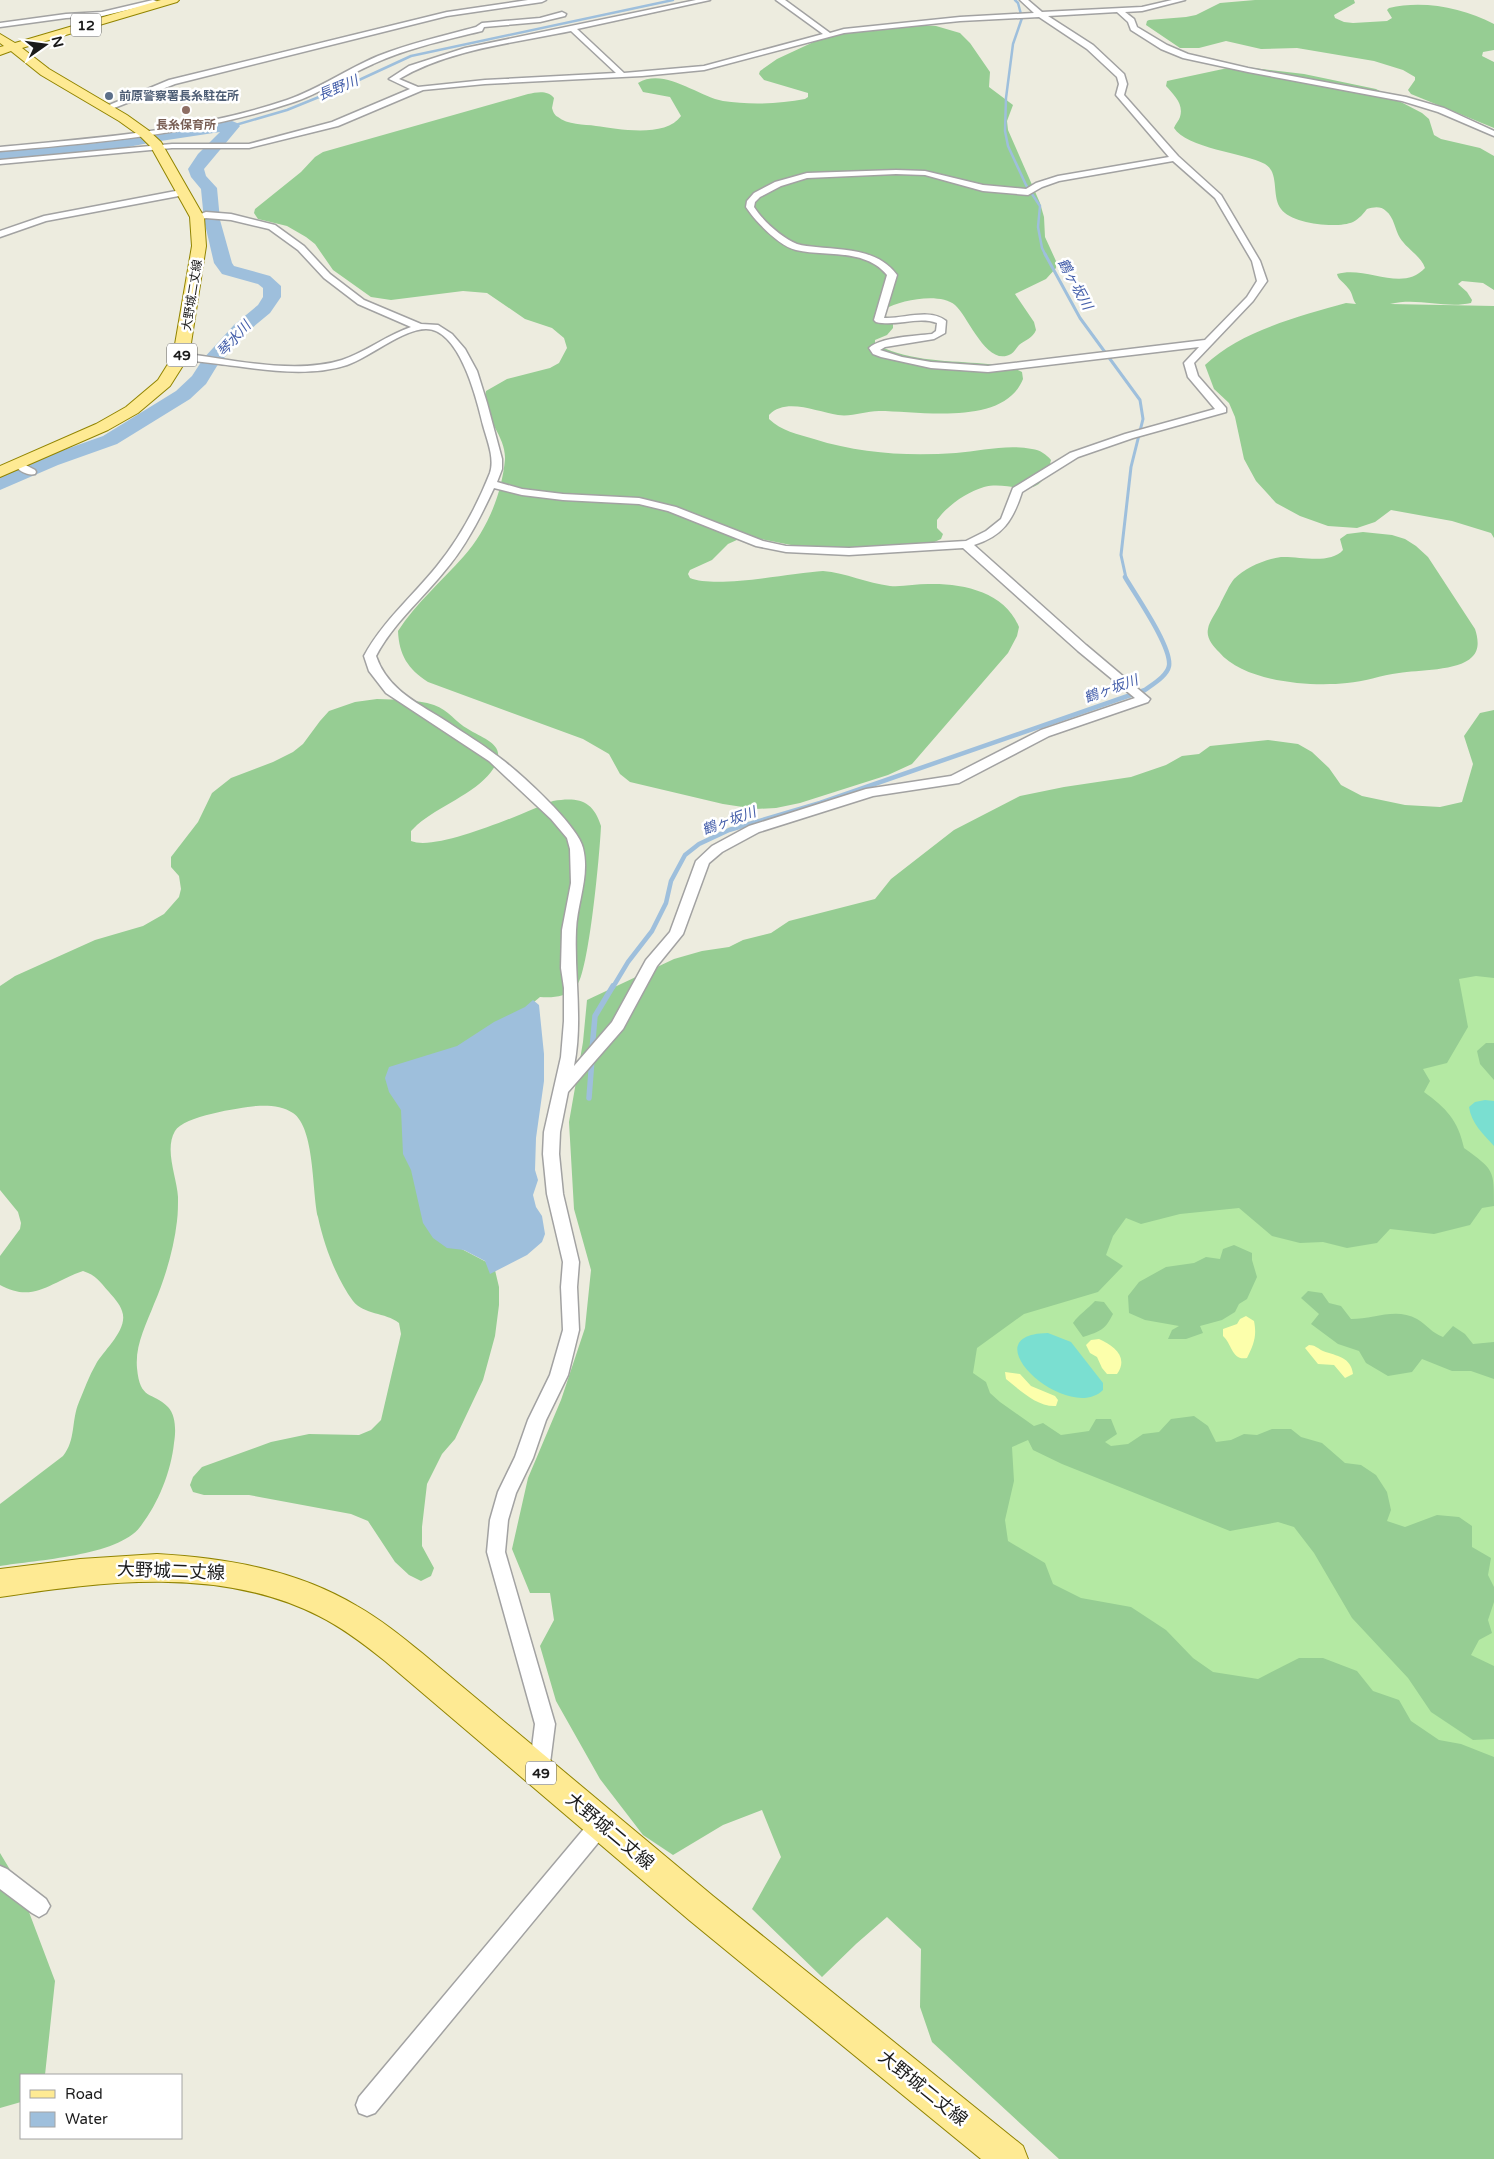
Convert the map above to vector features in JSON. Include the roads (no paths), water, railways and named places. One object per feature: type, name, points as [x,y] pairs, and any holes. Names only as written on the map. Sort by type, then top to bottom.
[{"type":"main road","name":"12","points":[[6,49],[173,0]]},
{"type":"main road","name":"49","points":[[0,38],[6,49],[145,133],[156,146]]},
{"type":"main road","name":"大野城二丈線","points":[[0,472],[25,468],[102,428],[132,410],[164,383],[182,356],[202,216],[181,192],[156,146]]},
{"type":"main road","name":"大野城二丈線","points":[[0,1583],[81,1571],[126,1567],[161,1567],[238,1574],[314,1598],[355,1620],[406,1659],[600,1824],[1010,2159]]},
{"type":"street","points":[[416,89],[393,79],[412,68],[439,58],[706,0]]},
{"type":"street","points":[[780,0],[827,34]]},
{"type":"street","points":[[490,484],[522,492],[563,497],[639,501],[672,509],[731,530],[746,538],[784,549],[848,552],[966,544],[975,542],[1003,524],[1010,515],[1016,490],[1074,455],[1129,436],[1222,410],[1193,377],[1189,363],[1206,343],[1215,338],[1250,299],[1262,281],[1256,261],[1218,197],[1174,158],[1120,95],[1123,84],[1121,76],[1090,47],[1040,14],[1024,0]]},
{"type":"street","points":[[0,162],[156,146],[249,146],[335,124],[416,89],[485,82],[622,75],[714,66],[827,34],[927,21],[1154,8],[1180,0]]},
{"type":"street","points":[[0,24],[66,16],[102,14],[142,4],[154,2],[159,4]]},
{"type":"street","points":[[106,108],[172,82],[458,13],[548,4],[562,14],[540,20],[482,25],[476,24],[458,13]]},
{"type":"street","points":[[1120,10],[1131,21],[1134,28],[1164,47],[1186,56],[1248,70],[1403,99],[1441,110],[1494,134]]},
{"type":"street","points":[[0,149],[145,133],[229,119],[303,97],[384,56],[479,29],[482,25]]},
{"type":"street","points":[[572,28],[622,75]]},
{"type":"street","points":[[1174,158],[1058,179],[1040,185],[1028,192],[983,188],[925,173],[896,172],[807,176],[778,184],[758,195],[751,201],[750,207],[757,218],[783,240],[796,247],[862,255],[890,271],[892,275],[890,286],[879,320],[892,321],[932,317],[941,321],[940,333],[934,336],[883,344],[874,348],[876,352],[884,355],[931,365],[988,369],[1206,343]]},
{"type":"street","points":[[0,234],[44,219],[181,192]]},
{"type":"street","points":[[202,216],[219,216],[272,227],[300,248],[327,276],[361,302],[420,327],[432,327],[457,344],[476,380],[497,466],[480,509],[460,544],[433,578],[387,628],[376,643],[370,656],[375,671],[390,690],[493,758],[556,816],[573,837],[577,849],[579,869],[569,930],[568,968],[571,988],[571,1021],[568,1057],[552,1132],[552,1175],[570,1262],[568,1287],[571,1330],[559,1375],[537,1420],[524,1458],[507,1492],[499,1520],[496,1552],[545,1724],[539,1772]]},
{"type":"street","points":[[182,356],[283,367],[330,366],[345,362],[420,327]]},
{"type":"street","points":[[562,1089],[618,1025],[651,963],[676,934],[704,860],[717,849],[754,829],[871,792],[954,780],[1044,733],[1144,699],[1082,648],[966,544]]},
{"type":"street","points":[[367,2105],[600,1824]]},
{"type":"street","points":[[0,1876],[39,1906]]},
{"type":"water","points":[[533,1000],[539,1005],[544,1054],[544,1081],[536,1138],[535,1170],[538,1180],[533,1195],[536,1207],[542,1216],[545,1234],[542,1242],[527,1255],[490,1274],[485,1261],[464,1250],[447,1248],[433,1238],[423,1223],[411,1170],[403,1154],[401,1110],[389,1092],[385,1078],[389,1067],[457,1046],[494,1022],[525,1007]]},
{"type":"waterway","name":"長野川","points":[[232,126],[287,110],[346,86],[411,56],[673,0]]},
{"type":"waterway","name":"鶴ヶ坂川","points":[[1015,0],[1018,3],[1022,18],[1013,44],[1006,98],[1005,131],[1008,146],[1026,185],[1040,206],[1038,227],[1045,254]]},
{"type":"waterway","name":"琴水川","points":[[0,156],[97,148],[154,137],[232,126],[204,157],[196,169],[199,177],[209,188],[212,220],[223,263],[228,270],[264,280],[272,286],[272,297],[264,309],[240,329],[210,363],[199,380],[183,395],[110,440],[51,461],[0,484]]},
{"type":"waterway","name":"鶴ヶ坂川","points":[[1045,254],[1080,318],[1140,400],[1143,419],[1131,467],[1121,555],[1126,578]]},
{"type":"waterway","name":"鶴ヶ坂川","points":[[613,987],[628,962],[652,931],[666,903],[671,881],[685,855],[699,844],[729,830],[820,803],[1145,690],[1159,680],[1166,673],[1169,666],[1165,647],[1125,577]]},
{"type":"waterway","name":"鶴ヶ坂川","points":[[592,1050],[595,1016],[613,986]]},
{"type":"waterway","name":"鶴ヶ坂川","points":[[589,1098],[592,1059]]},
{"type":"place","name":"前原警察署長糸駐在所","points":[[109,96]]},
{"type":"place","name":"長糸保育所","points":[[186,110]]}]
